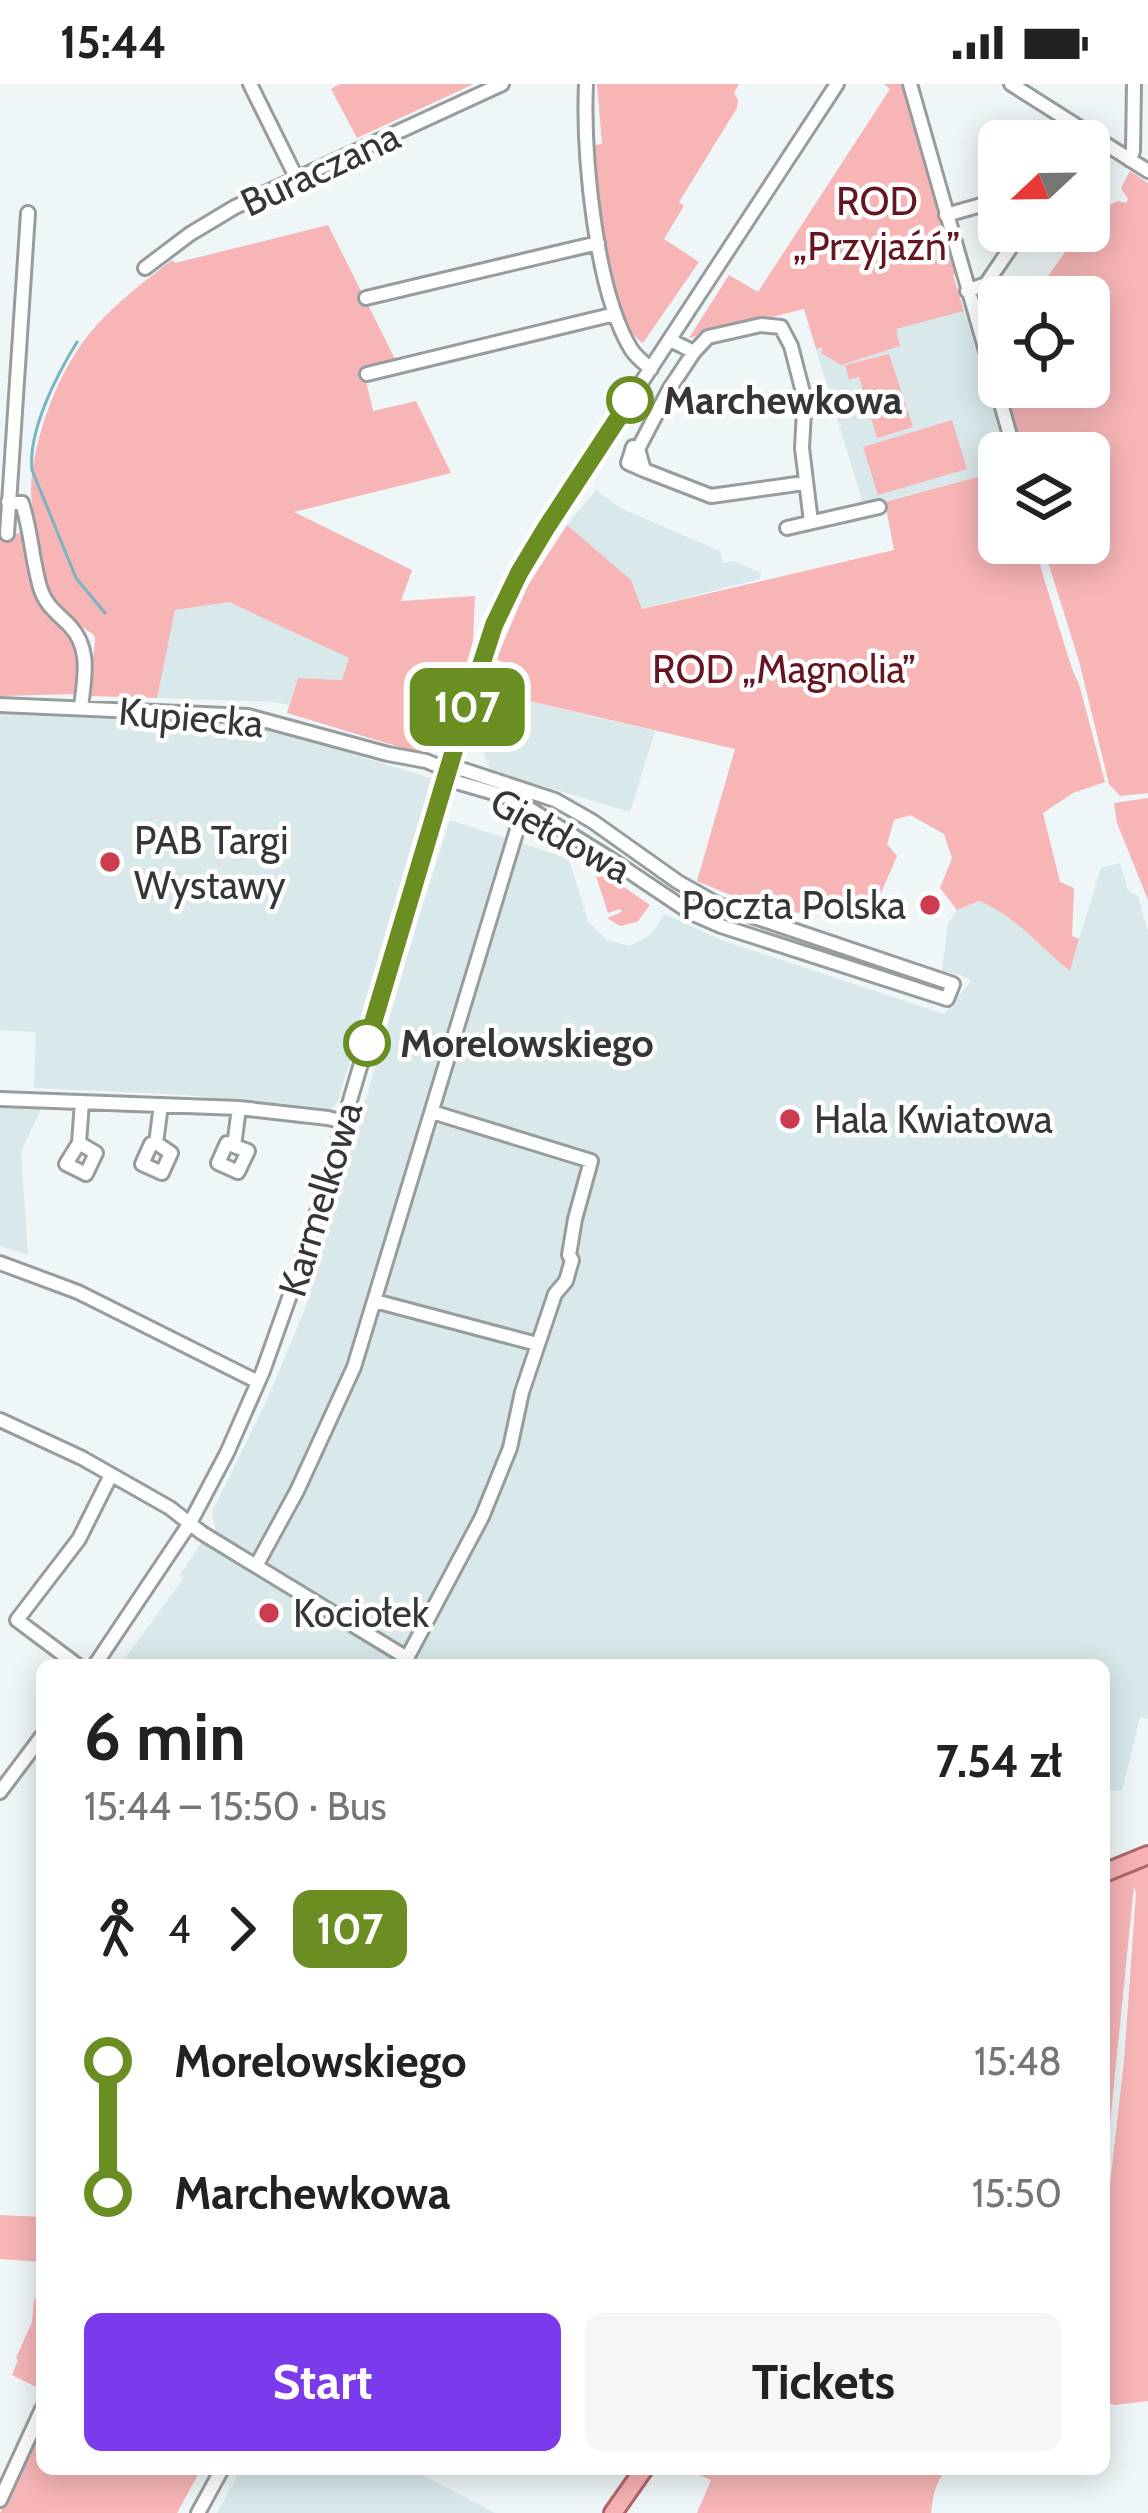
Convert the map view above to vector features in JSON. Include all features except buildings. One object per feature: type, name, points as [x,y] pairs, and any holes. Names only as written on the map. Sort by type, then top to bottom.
[{"type":"main road","points":[[1110,1871],[1148,1855]]},
{"type":"main road","points":[[613,2513],[640,2475]]},
{"type":"street","points":[[250,84],[297,179]]},
{"type":"street","name":"Buraczana","points":[[145,268],[235,207],[502,84]]},
{"type":"street","points":[[586,84],[584,127],[598,243],[615,314],[632,352],[651,369]]},
{"type":"street","name":"Karmelkowa","points":[[98,1659],[190,1523],[227,1453],[289,1303],[504,600],[546,528],[837,84]]},
{"type":"street","points":[[910,84],[1009,432]]},
{"type":"street","points":[[1011,84],[1062,120]]},
{"type":"street","points":[[1130,160],[1134,84]]},
{"type":"street","points":[[1110,150],[1148,171]]},
{"type":"street","points":[[946,215],[978,206]]},
{"type":"street","points":[[7,534],[5,473],[20,362],[28,213]]},
{"type":"street","points":[[366,298],[598,243]]},
{"type":"street","points":[[967,291],[986,284],[1008,252]]},
{"type":"street","points":[[367,374],[615,314]]},
{"type":"street","points":[[636,448],[670,388],[708,337],[761,326],[781,327],[791,346],[805,408],[802,448],[811,523]]},
{"type":"street","points":[[670,340],[694,352]]},
{"type":"street","points":[[615,435],[636,448],[644,470],[711,496],[804,484]]},
{"type":"street","points":[[8,502],[22,502],[44,599],[81,643],[86,659],[81,708]]},
{"type":"street","points":[[787,529],[879,507]]},
{"type":"street","name":"Kupiecka","points":[[0,705],[248,716],[426,761],[448,771]]},
{"type":"street","name":"Giełdowa","points":[[448,771],[528,790],[577,812],[719,905],[953,984],[946,999],[721,926],[680,907],[525,806],[448,771]]},
{"type":"street","points":[[256,1566],[333,1418],[354,1367],[528,790]]},
{"type":"street","points":[[663,895],[675,879]]},
{"type":"street","points":[[807,954],[813,937]]},
{"type":"street","points":[[844,965],[849,949]]},
{"type":"street","points":[[0,1100],[239,1108],[344,1122]]},
{"type":"street","points":[[79,1143],[82,1102]]},
{"type":"street","points":[[155,1143],[161,1105]]},
{"type":"street","points":[[234,1146],[239,1108]]},
{"type":"street","points":[[0,1421],[111,1475],[407,1658],[482,1517],[510,1448],[537,1344],[572,1260],[575,1219],[590,1161],[432,1112]]},
{"type":"street","points":[[0,1264],[78,1292],[258,1382]]},
{"type":"street","points":[[375,1300],[537,1344]]},
{"type":"street","points":[[17,1620],[79,1538],[111,1475]]},
{"type":"street","points":[[0,1616],[17,1620],[69,1659]]},
{"type":"street","points":[[0,1792],[36,1744]]},
{"type":"street","points":[[0,2500],[36,2422]]},
{"type":"street","points":[[198,2513],[219,2475]]},
{"type":"shaded area","points":[[964,311],[978,358],[978,408],[993,408],[1000,432],[978,432],[978,477],[864,507],[816,349]]},
{"type":"shaded area","points":[[596,490],[620,508],[720,551],[723,563],[734,561],[761,573],[760,579],[641,609],[630,580],[567,525]]},
{"type":"shaded area","points":[[229,602],[349,658],[342,680],[298,678],[289,705],[157,698],[175,610]]},
{"type":"shaded area","points":[[486,691],[655,731],[630,812],[490,770],[482,747],[472,744]]},
{"type":"shaded area","points":[[0,714],[263,727],[434,779],[337,1104],[329,1111],[188,1095],[34,1088],[36,1032],[0,1030]]},
{"type":"shaded area","points":[[450,820],[569,859],[588,921],[607,940],[630,946],[650,935],[665,914],[724,941],[944,1014],[971,981],[942,971],[948,923],[957,910],[980,901],[997,908],[1069,971],[1101,868],[1120,863],[1128,891],[1138,896],[1148,931],[1148,1719],[1140,1717],[1122,1791],[1110,1790],[1110,1659],[124,1659],[183,1579],[180,1575],[203,1540],[217,1537],[212,1512],[305,1309]]},
{"type":"shaded area","points":[[0,1108],[41,1109],[21,1152],[28,1255],[0,1246]]},
{"type":"shaded area","points":[[238,2475],[422,2475],[495,2513],[217,2513]]},
{"type":"green space","points":[[340,84],[474,84],[357,138],[331,89]]},
{"type":"green space","name":"ROD „Przyjaźń”","points":[[597,84],[739,84],[734,93],[737,108],[679,202],[684,206],[664,239],[699,262],[643,343],[621,309],[600,221],[591,146],[602,144]]},
{"type":"green space","name":"ROD „Przyjaźń”","points":[[884,84],[903,84],[964,311],[896,329],[900,346],[841,365],[821,353],[823,347],[816,349],[804,309],[689,338],[729,275],[758,292],[890,89]]},
{"type":"green space","points":[[1130,171],[1148,183],[1148,793],[1120,796],[1109,784],[1079,661],[1049,564],[1110,564],[1110,432],[1015,432],[1008,408],[1110,408],[1110,276],[1048,276],[1065,252],[1110,252],[1110,205],[1128,199],[1121,188]]},
{"type":"green space","points":[[328,225],[397,363],[364,372],[373,411],[416,401],[451,473],[294,512],[412,570],[401,601],[475,596],[473,641],[442,748],[416,752],[287,713],[298,678],[342,680],[349,658],[229,602],[175,610],[157,698],[90,696],[95,638],[55,603],[42,571],[31,495],[37,447],[60,381],[95,327],[172,260]]},
{"type":"green space","points":[[889,354],[913,427],[877,438],[859,377],[849,379],[845,365]]},
{"type":"green space","points":[[952,420],[967,469],[878,495],[863,447]]},
{"type":"green space","name":"ROD „Magnolia”","points":[[978,477],[978,564],[1040,564],[1105,782],[1073,793],[1043,813],[1060,882],[1074,888],[1072,936],[1079,939],[1070,971],[992,907],[979,901],[957,910],[940,888],[952,858],[944,834],[910,815],[894,820],[887,844],[897,856],[878,900],[829,898],[823,902],[823,911],[791,912],[758,905],[697,881],[735,749],[486,691],[527,587],[567,525],[631,580],[642,609],[894,550],[885,502]]},
{"type":"green space","points":[[23,533],[35,596],[78,653],[75,694],[0,696],[0,535]]},
{"type":"green space","points":[[1148,798],[1148,900],[1117,823],[1114,803]]},
{"type":"green space","points":[[596,868],[650,905],[637,922],[620,926],[607,918],[622,912],[608,913]]},
{"type":"green space","points":[[1148,1863],[1148,2401],[1115,2405],[1110,2404],[1110,2184],[1136,1893],[1134,1886],[1110,2123],[1110,1879]]},
{"type":"green space","points":[[0,2215],[36,2217],[36,2262],[0,2259]]},
{"type":"green space","points":[[36,2299],[36,2387],[12,2375]]},
{"type":"green space","points":[[36,2438],[36,2475],[198,2475],[177,2513],[0,2513]]},
{"type":"green space","points":[[699,2475],[943,2475],[931,2513],[697,2513],[711,2480]]},
{"type":"waterway","points":[[233,215],[251,206]]},
{"type":"waterway","points":[[163,262],[199,236]]},
{"type":"waterway","points":[[77,342],[39,421],[32,470],[76,578],[105,613]]},
{"type":"bus line","name":"107","points":[[367,1043],[504,600],[630,400]]},
{"type":"place","name":"Marchewkowa","points":[[630,400]]},
{"type":"place","name":"PAB Targi Wystawy","points":[[110,862]]},
{"type":"place","name":"Poczta Polska","points":[[930,905]]},
{"type":"place","name":"Morelowskiego","points":[[367,1043]]},
{"type":"place","name":"Hala Kwiatowa","points":[[790,1119]]},
{"type":"place","name":"Kociołek","points":[[269,1613]]}]
